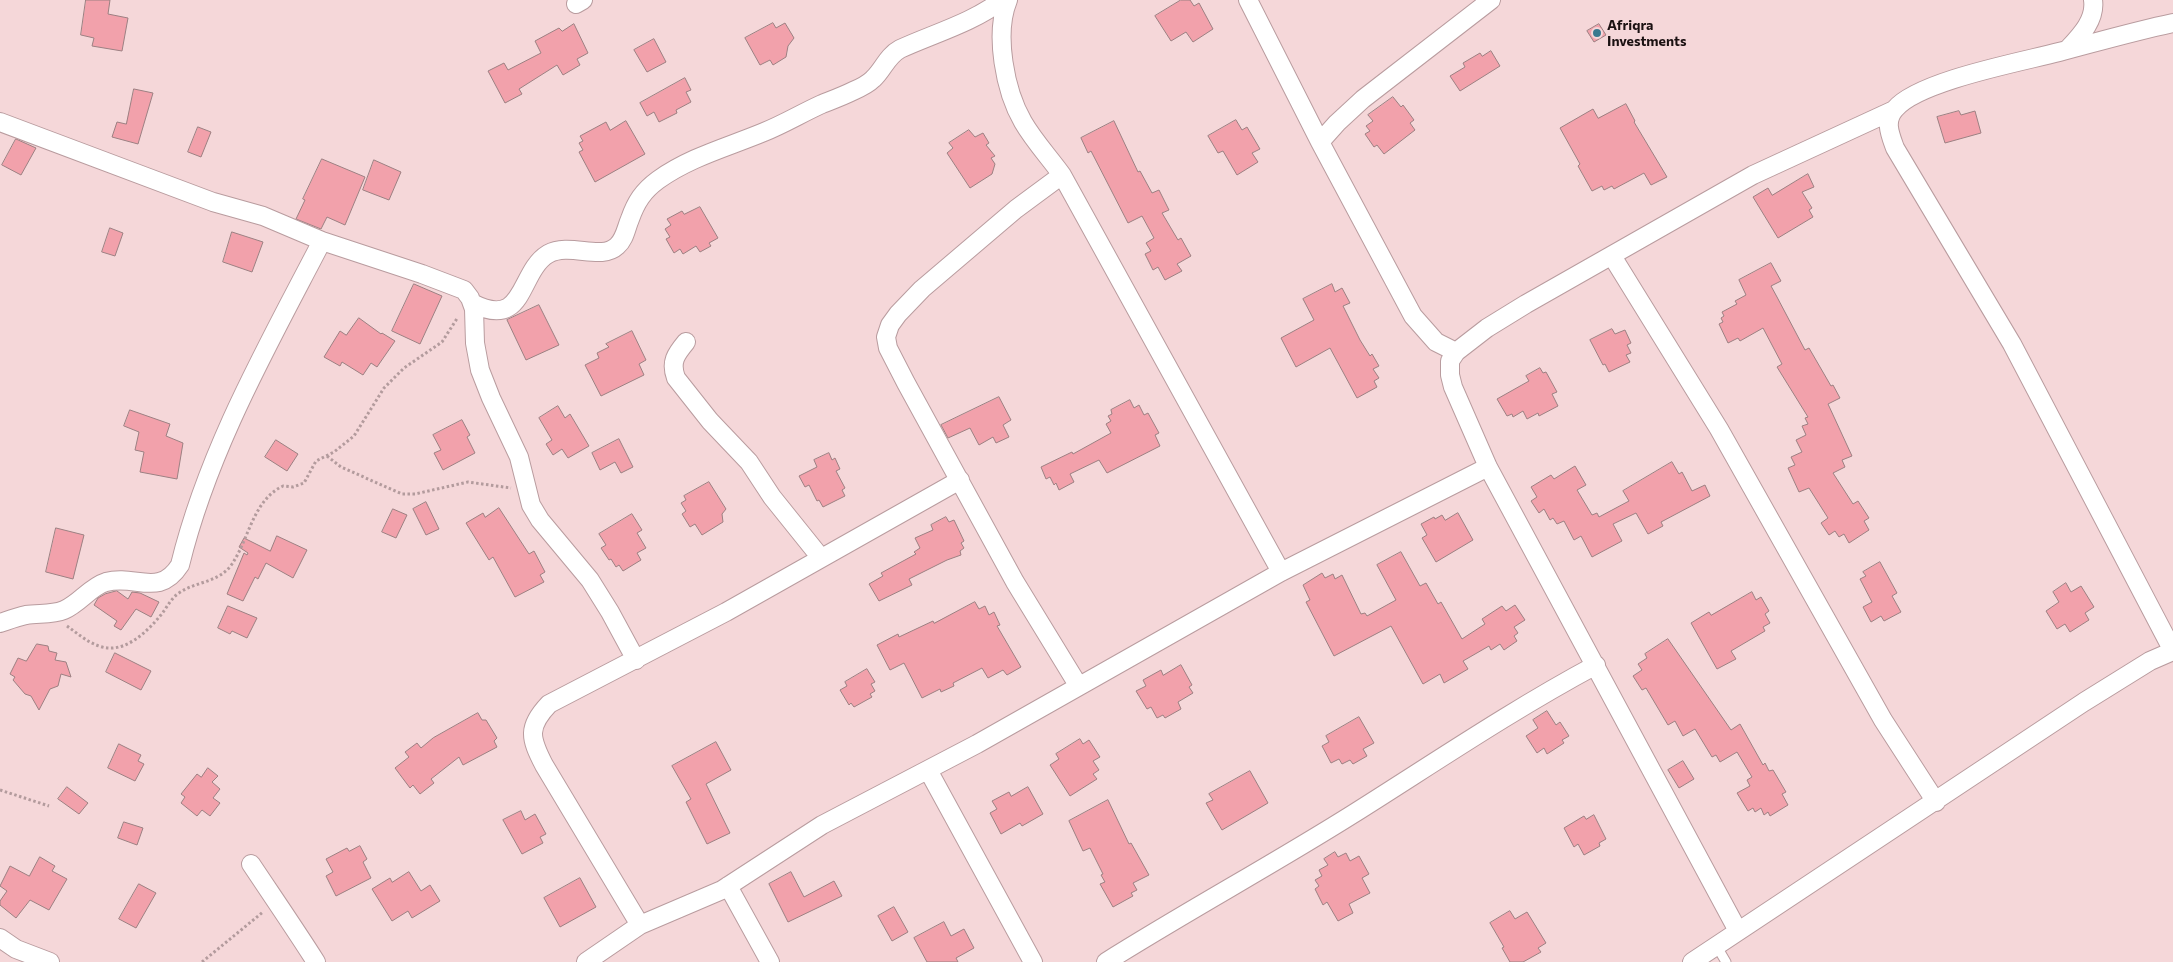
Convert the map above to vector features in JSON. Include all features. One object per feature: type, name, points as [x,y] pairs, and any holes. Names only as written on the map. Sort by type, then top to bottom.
[{"type":"street","points":[[0,122],[213,202],[263,216],[322,241],[459,288],[464,290],[471,300],[490,311],[499,311],[517,300],[538,263],[547,255],[559,249],[600,252],[612,250],[621,242],[625,235],[637,200],[658,180],[709,152],[763,132],[852,92],[872,80],[895,52],[960,24],[1002,0]]},
{"type":"street","points":[[1008,0],[1003,16],[1002,40],[1005,70],[1023,122],[1062,175],[1281,572]]},
{"type":"street","points":[[1248,0],[1320,142],[1413,316],[1436,342],[1456,352]]},
{"type":"street","points":[[1320,142],[1337,123],[1363,100],[1491,0]]},
{"type":"street","points":[[2067,50],[2087,25],[2094,5],[2093,0]]},
{"type":"street","points":[[1692,962],[1936,802],[2084,702],[2150,661],[2173,651],[2012,344],[1895,148],[1888,121],[1894,110],[1904,100],[1951,81],[2173,23]]},
{"type":"street","points":[[1738,931],[1488,466],[1453,387],[1450,375],[1450,361],[1456,352],[1487,328],[1526,304],[1767,168],[1894,110]]},
{"type":"street","points":[[1062,175],[1016,209],[922,289],[898,314],[890,325],[886,337],[888,348],[1015,582],[1078,685]]},
{"type":"street","points":[[0,623],[26,615],[49,614],[70,607],[96,587],[106,583],[118,581],[158,584],[174,575],[180,565],[204,486],[217,455],[247,390],[322,241]]},
{"type":"street","points":[[1612,256],[1718,429],[1883,720],[1936,802]]},
{"type":"street","points":[[471,300],[475,343],[480,370],[519,457],[531,505],[540,520],[582,569],[599,594],[636,660]]},
{"type":"street","points":[[686,342],[673,361],[673,370],[676,378],[710,421],[749,462],[772,497],[821,558]]},
{"type":"street","points":[[586,962],[640,925],[713,895],[822,825],[928,770],[1281,572],[1488,466]]},
{"type":"street","points":[[640,925],[533,744],[532,729],[538,716],[549,704],[636,660],[960,480]]},
{"type":"street","points":[[1106,962],[1157,929],[1339,823],[1487,727],[1596,665]]},
{"type":"street","points":[[928,770],[1033,962]]},
{"type":"street","points":[[251,864],[316,962]]},
{"type":"street","points":[[728,886],[770,962]]},
{"type":"street","points":[[0,938],[16,948],[50,962]]},
{"type":"lane","points":[[1716,946],[1726,962]]},
{"type":"path","points":[[49,614],[98,646],[114,648],[134,640],[161,615],[178,594],[189,586],[208,581],[227,570],[235,558],[256,514],[270,495],[283,486],[293,487],[304,484],[308,480],[311,466],[316,461],[327,456],[354,436],[376,399],[399,373],[442,342],[471,300]]},
{"type":"path","points":[[327,456],[340,467],[402,494],[415,494],[468,482],[526,491]]},
{"type":"path","points":[[0,790],[49,806]]},
{"type":"path","points":[[202,962],[239,929],[275,902]]},
{"type":"building","points":[[86,0],[110,0],[108,14],[128,18],[122,51],[92,46],[94,38],[81,35]]},
{"type":"building","points":[[1181,0],[1190,0],[1194,6],[1199,3],[1213,29],[1193,42],[1186,32],[1171,41],[1155,16]]},
{"type":"building","points":[[773,23],[776,28],[785,23],[794,38],[788,46],[786,57],[773,65],[770,60],[760,65],[745,38]]},
{"type":"building","points":[[574,24],[588,53],[577,59],[580,65],[563,75],[557,65],[519,89],[522,94],[505,103],[488,71],[504,63],[508,70],[541,53],[535,41],[559,28],[562,31]]},
{"type":"building","name":"Afriqra Investments","points":[[1599,24],[1606,35],[1594,42],[1587,31]]},
{"type":"building","points":[[654,39],[666,62],[647,72],[634,50]]},
{"type":"building","points":[[1491,51],[1500,66],[1460,91],[1450,76],[1465,67],[1463,63],[1480,53],[1482,56]]},
{"type":"building","points":[[685,78],[691,90],[686,92],[691,102],[676,110],[677,113],[659,122],[654,112],[647,116],[640,103]]},
{"type":"building","points":[[134,89],[153,93],[138,144],[112,137],[117,122],[126,124]]},
{"type":"building","points":[[1393,97],[1401,107],[1403,105],[1414,120],[1410,123],[1415,130],[1384,154],[1377,145],[1374,147],[1365,134],[1370,131],[1366,126],[1373,121],[1368,115]]},
{"type":"building","points":[[1626,104],[1634,122],[1667,177],[1651,185],[1644,173],[1614,189],[1612,186],[1604,190],[1602,186],[1592,191],[1578,166],[1580,164],[1560,128],[1593,109],[1598,118]]},
{"type":"building","points":[[1959,111],[1961,115],[1975,111],[1981,133],[1945,143],[1937,117]]},
{"type":"building","points":[[1236,120],[1242,130],[1247,127],[1260,149],[1252,153],[1258,162],[1237,175],[1223,151],[1218,153],[1208,136]]},
{"type":"building","points":[[626,121],[645,154],[595,182],[579,152],[583,150],[579,143],[583,141],[580,136],[606,122],[610,130]]},
{"type":"building","points":[[1114,121],[1138,172],[1140,171],[1152,193],[1159,190],[1169,210],[1162,213],[1178,240],[1181,238],[1191,256],[1177,264],[1182,271],[1165,280],[1158,267],[1153,270],[1145,254],[1151,251],[1146,243],[1154,238],[1142,216],[1128,223],[1091,151],[1088,153],[1081,138]]},
{"type":"building","points":[[198,127],[211,132],[201,157],[188,152]]},
{"type":"building","points":[[969,130],[975,137],[983,133],[989,143],[986,145],[995,156],[991,158],[995,164],[992,174],[970,188],[947,153],[953,148],[949,143]]},
{"type":"building","points":[[16,139],[36,148],[21,175],[2,165]]},
{"type":"building","points":[[322,159],[365,177],[345,225],[327,217],[321,229],[296,219],[305,200],[303,199]]},
{"type":"building","points":[[374,160],[401,172],[389,200],[363,190]]},
{"type":"building","points":[[1808,174],[1814,187],[1802,192],[1812,208],[1809,210],[1813,217],[1778,238],[1753,197],[1768,188],[1772,195]]},
{"type":"building","points":[[700,207],[718,238],[709,243],[711,246],[700,252],[696,246],[683,254],[680,249],[674,253],[666,239],[670,237],[665,229],[671,225],[667,219],[682,211],[684,214]]},
{"type":"building","points":[[110,228],[123,233],[115,256],[102,252]]},
{"type":"building","points":[[232,232],[263,242],[252,272],[223,262]]},
{"type":"building","points":[[1771,263],[1781,281],[1771,286],[1805,350],[1809,348],[1840,398],[1828,404],[1852,456],[1842,460],[1845,467],[1833,473],[1853,504],[1858,501],[1869,518],[1864,521],[1869,530],[1849,543],[1844,534],[1839,537],[1835,531],[1829,535],[1821,523],[1828,518],[1809,488],[1799,492],[1788,468],[1795,465],[1791,457],[1802,452],[1796,440],[1806,435],[1802,426],[1808,424],[1805,418],[1808,417],[1777,367],[1782,364],[1763,328],[1740,341],[1738,338],[1728,343],[1719,324],[1723,322],[1721,318],[1724,316],[1722,312],[1737,304],[1735,301],[1746,295],[1739,280]]},
{"type":"building","points":[[414,284],[442,296],[420,344],[392,331]]},
{"type":"building","points":[[1332,284],[1335,292],[1342,288],[1350,303],[1343,306],[1360,340],[1379,366],[1373,369],[1379,378],[1374,381],[1377,387],[1357,398],[1330,348],[1296,367],[1281,338],[1314,320],[1303,299]]},
{"type":"building","points":[[539,305],[559,345],[526,360],[507,320]]},
{"type":"building","points":[[359,318],[381,334],[395,341],[377,367],[371,363],[363,375],[342,362],[340,366],[324,357],[340,331],[346,335]]},
{"type":"building","points":[[1612,329],[1615,334],[1625,330],[1631,343],[1627,345],[1631,353],[1626,355],[1630,362],[1609,372],[1605,364],[1603,365],[1590,340]]},
{"type":"building","points":[[632,331],[646,360],[639,364],[644,375],[601,396],[585,365],[599,358],[597,353],[609,347],[606,344]]},
{"type":"building","points":[[1540,368],[1543,373],[1546,372],[1557,392],[1552,394],[1558,406],[1539,416],[1538,413],[1527,419],[1523,411],[1513,417],[1512,414],[1507,416],[1497,399],[1529,381],[1526,376]]},
{"type":"building","points":[[999,397],[1011,420],[1003,425],[1009,437],[996,443],[993,437],[979,445],[970,428],[948,438],[941,425]]},
{"type":"building","points":[[1130,400],[1134,408],[1139,405],[1144,415],[1148,413],[1159,433],[1155,435],[1160,446],[1107,473],[1099,460],[1070,474],[1074,482],[1059,490],[1056,483],[1054,485],[1050,477],[1046,479],[1041,467],[1072,452],[1073,454],[1111,433],[1106,424],[1111,421],[1108,416],[1112,414],[1111,410]]},
{"type":"building","points":[[558,406],[565,418],[570,414],[589,446],[568,458],[562,449],[553,455],[546,444],[552,440],[539,418]]},
{"type":"building","points":[[130,410],[170,424],[166,436],[183,443],[177,479],[140,472],[144,452],[135,450],[139,432],[124,426]]},
{"type":"building","points":[[462,420],[470,435],[467,437],[475,453],[443,470],[434,453],[441,450],[433,435]]},
{"type":"building","points":[[619,439],[633,467],[621,473],[615,462],[600,470],[592,453]]},
{"type":"building","points":[[276,440],[298,454],[287,471],[265,457]]},
{"type":"building","points":[[829,453],[832,460],[835,458],[840,469],[836,471],[845,488],[842,490],[845,496],[823,507],[819,500],[817,501],[809,485],[805,487],[799,476],[817,467],[814,460]]},
{"type":"building","points":[[1672,462],[1679,474],[1682,472],[1692,491],[1705,485],[1710,496],[1661,522],[1663,526],[1648,534],[1636,513],[1613,524],[1622,541],[1592,557],[1581,536],[1574,540],[1564,521],[1557,524],[1553,518],[1550,520],[1544,509],[1539,513],[1531,501],[1537,497],[1531,487],[1551,475],[1554,479],[1575,466],[1586,485],[1577,490],[1592,515],[1597,513],[1599,517],[1629,501],[1623,491]]},
{"type":"building","points":[[709,482],[726,509],[722,514],[723,522],[702,535],[695,524],[690,527],[682,514],[686,511],[681,503],[686,500],[684,496]]},
{"type":"building","points":[[426,502],[439,529],[426,535],[413,509]]},
{"type":"building","points":[[499,508],[529,554],[534,551],[545,572],[540,575],[544,582],[515,597],[493,557],[489,560],[466,523],[483,513],[485,517]]},
{"type":"building","points":[[393,509],[407,515],[396,538],[382,532]]},
{"type":"building","points":[[1458,513],[1473,540],[1436,562],[1422,538],[1427,535],[1421,524],[1442,515],[1445,520]]},
{"type":"building","points":[[632,514],[642,530],[637,533],[646,548],[637,553],[641,560],[623,571],[619,565],[616,567],[611,559],[609,560],[601,548],[606,545],[599,534]]},
{"type":"building","points":[[946,517],[949,522],[954,520],[964,541],[961,543],[964,548],[960,551],[961,555],[909,579],[912,585],[879,601],[869,584],[883,576],[881,573],[916,554],[914,552],[920,548],[915,538],[933,530],[931,525]]},
{"type":"building","points":[[56,528],[84,535],[73,579],[46,572]]},
{"type":"building","points":[[277,536],[307,550],[293,578],[266,563],[258,579],[255,577],[243,601],[227,594],[244,553],[247,555],[248,553],[239,547],[244,538],[270,551]]},
{"type":"building","points":[[1401,552],[1420,586],[1426,583],[1438,604],[1441,602],[1462,639],[1485,624],[1482,619],[1502,606],[1506,611],[1515,605],[1525,620],[1514,627],[1518,633],[1514,636],[1517,641],[1504,650],[1500,644],[1491,650],[1489,646],[1463,661],[1468,669],[1444,683],[1440,674],[1423,684],[1391,626],[1334,656],[1306,602],[1310,600],[1303,585],[1322,573],[1325,578],[1333,574],[1335,579],[1342,575],[1361,614],[1365,613],[1367,616],[1396,600],[1377,565]]},
{"type":"building","points":[[1880,562],[1897,593],[1892,596],[1901,612],[1884,621],[1881,616],[1871,622],[1863,607],[1872,602],[1860,579],[1866,576],[1863,572]]},
{"type":"building","points":[[2066,583],[2071,592],[2081,586],[2094,607],[2085,613],[2089,620],[2070,632],[2065,624],[2057,629],[2046,611],[2059,602],[2053,592]]},
{"type":"building","points":[[117,591],[128,599],[132,592],[140,593],[159,602],[151,617],[136,609],[121,630],[114,626],[117,621],[94,605],[98,598]]},
{"type":"building","points":[[1752,592],[1756,600],[1761,597],[1769,611],[1765,614],[1770,623],[1763,627],[1765,631],[1731,651],[1736,659],[1717,669],[1691,623],[1709,612],[1711,615]]},
{"type":"building","points":[[975,602],[979,609],[985,606],[989,615],[994,612],[1000,625],[997,626],[1021,667],[1007,675],[1003,670],[988,678],[982,668],[953,683],[954,686],[941,692],[940,689],[922,698],[904,663],[890,670],[877,645],[898,634],[899,637],[933,621],[934,623]]},
{"type":"building","points":[[228,606],[257,618],[247,638],[232,631],[230,634],[218,628]]},
{"type":"building","points":[[1668,639],[1731,730],[1740,724],[1763,765],[1765,763],[1769,771],[1773,770],[1786,792],[1782,794],[1788,805],[1770,816],[1768,812],[1764,815],[1761,808],[1755,812],[1753,808],[1748,811],[1737,793],[1750,786],[1747,780],[1752,777],[1737,752],[1720,762],[1716,755],[1712,757],[1695,729],[1683,736],[1675,721],[1668,725],[1646,688],[1642,690],[1633,676],[1642,670],[1638,664],[1647,658],[1645,654]]},
{"type":"building","points":[[37,644],[48,646],[49,651],[57,653],[55,660],[66,662],[71,677],[61,674],[58,686],[50,689],[39,710],[31,696],[25,694],[13,680],[15,677],[10,674],[18,658],[26,661]]},
{"type":"building","points":[[115,653],[151,671],[141,690],[106,672]]},
{"type":"building","points":[[1181,665],[1192,685],[1189,687],[1193,693],[1178,702],[1181,709],[1165,718],[1163,715],[1157,718],[1151,707],[1147,709],[1136,691],[1146,686],[1143,680],[1161,670],[1163,675]]},
{"type":"building","points":[[867,669],[875,682],[871,684],[875,691],[870,694],[872,697],[854,707],[851,703],[849,705],[840,690],[847,686],[845,682]]},
{"type":"building","points":[[1547,711],[1556,725],[1560,722],[1569,736],[1562,740],[1564,743],[1547,754],[1544,748],[1537,753],[1526,736],[1538,728],[1533,720]]},
{"type":"building","points":[[478,713],[482,720],[486,720],[497,738],[494,741],[497,747],[463,765],[459,757],[431,779],[434,783],[420,794],[413,785],[410,788],[395,768],[409,757],[405,752],[417,743],[421,748],[433,738]]},
{"type":"building","points":[[1359,717],[1374,743],[1363,749],[1367,756],[1353,764],[1350,760],[1342,764],[1339,759],[1331,763],[1322,746],[1329,742],[1326,736]]},
{"type":"building","points":[[1080,739],[1083,744],[1089,740],[1100,757],[1093,761],[1099,770],[1093,774],[1097,779],[1070,796],[1050,765],[1059,759],[1056,754]]},
{"type":"building","points":[[716,742],[731,770],[706,784],[730,833],[707,844],[686,802],[691,799],[672,766]]},
{"type":"building","points":[[119,744],[141,755],[138,761],[144,764],[135,781],[108,768]]},
{"type":"building","points":[[1683,761],[1694,779],[1679,788],[1668,770]]},
{"type":"building","points":[[208,768],[218,776],[212,782],[220,789],[213,798],[220,803],[210,816],[202,810],[197,816],[181,803],[185,797],[181,794],[197,774],[201,777]]},
{"type":"building","points":[[1250,771],[1268,803],[1222,830],[1206,803],[1213,800],[1209,794]]},
{"type":"building","points":[[67,787],[88,803],[79,814],[58,799]]},
{"type":"building","points":[[1028,787],[1043,814],[1022,826],[1020,823],[1001,834],[990,813],[997,809],[992,801],[1009,792],[1011,796]]},
{"type":"building","points":[[1108,800],[1129,844],[1131,843],[1149,875],[1133,883],[1137,890],[1131,893],[1133,896],[1113,907],[1100,884],[1105,882],[1101,875],[1103,874],[1090,848],[1083,851],[1069,821]]},
{"type":"building","points":[[521,811],[525,820],[535,814],[546,834],[540,837],[543,843],[522,854],[503,820]]},
{"type":"building","points":[[1594,815],[1606,839],[1599,843],[1600,846],[1584,855],[1578,844],[1574,847],[1564,828],[1584,816],[1586,819]]},
{"type":"building","points":[[124,822],[143,828],[137,845],[118,838]]},
{"type":"building","points":[[360,846],[367,859],[363,862],[371,878],[336,896],[326,876],[333,872],[326,859],[347,848],[349,851]]},
{"type":"building","points":[[1335,852],[1338,857],[1346,853],[1350,861],[1359,856],[1369,874],[1362,878],[1370,893],[1349,904],[1353,913],[1338,921],[1327,902],[1323,905],[1315,889],[1319,886],[1315,880],[1322,876],[1319,870],[1328,865],[1324,859]]},
{"type":"building","points":[[40,857],[55,866],[52,871],[67,879],[49,910],[30,900],[16,918],[0,905],[0,901],[7,891],[0,886],[10,866],[29,876]]},
{"type":"building","points":[[409,872],[421,891],[430,885],[440,901],[412,918],[408,911],[392,921],[372,889],[390,878],[392,882]]},
{"type":"building","points":[[791,872],[804,897],[834,881],[842,896],[788,922],[769,884]]},
{"type":"building","points":[[580,878],[596,907],[560,927],[544,898]]},
{"type":"building","points":[[139,884],[156,893],[136,928],[119,919]]},
{"type":"building","points":[[894,907],[908,932],[892,941],[878,916]]},
{"type":"building","points":[[1510,911],[1515,919],[1527,912],[1546,943],[1538,948],[1541,952],[1523,962],[1510,962],[1502,948],[1504,947],[1490,923]]},
{"type":"building","points":[[944,922],[951,936],[964,929],[974,948],[956,958],[958,962],[927,962],[914,938]]},
{"type":"place","name":"Afriqra Investments","points":[[1597,33]]}]
